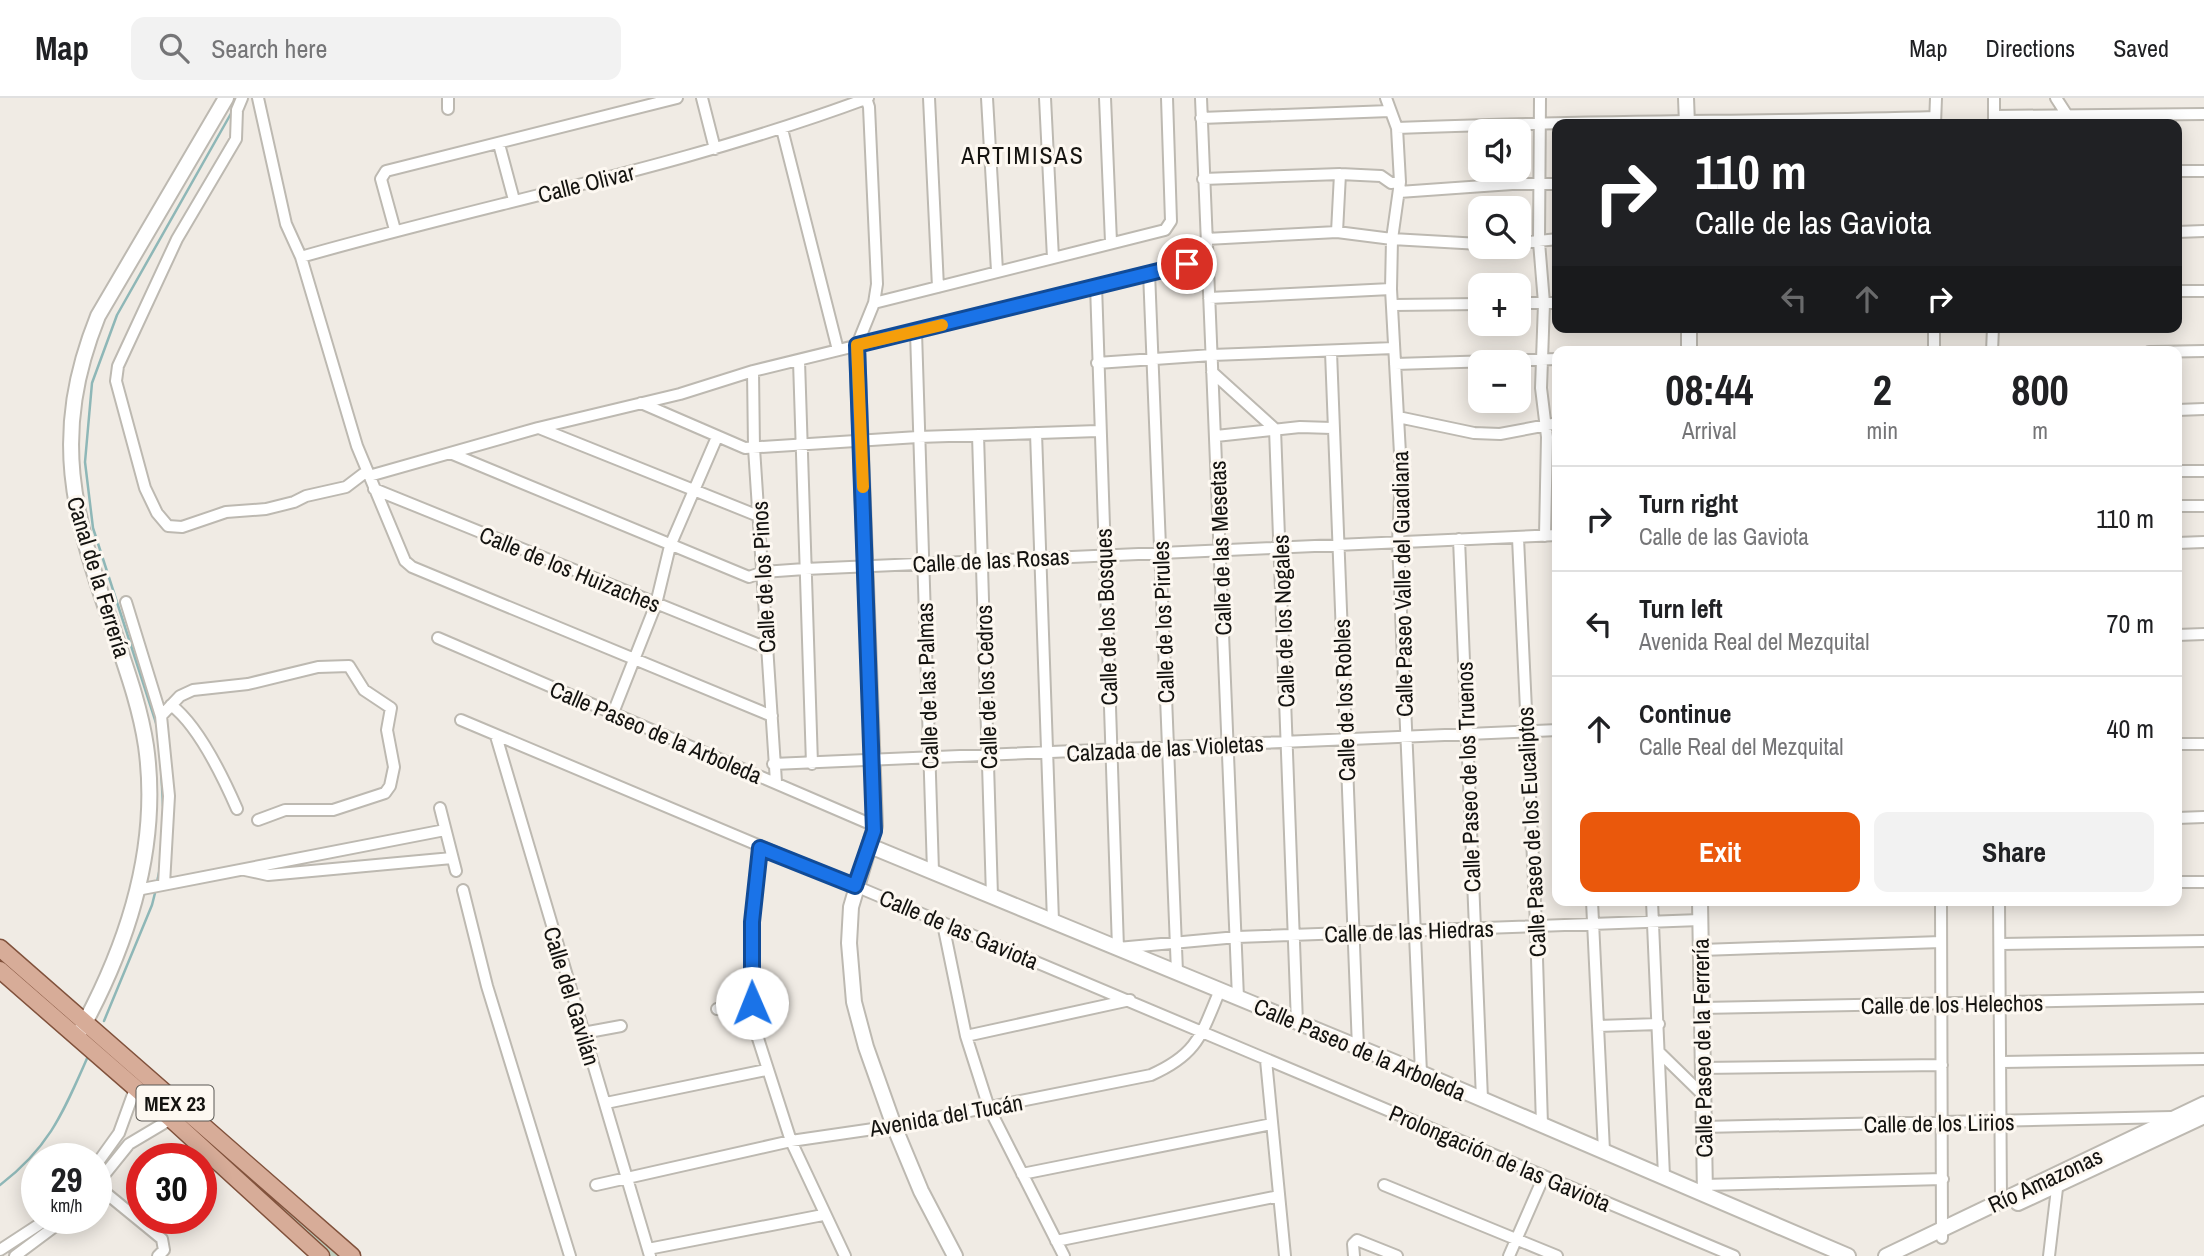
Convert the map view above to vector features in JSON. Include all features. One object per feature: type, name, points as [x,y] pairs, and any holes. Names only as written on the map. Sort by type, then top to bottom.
[{"type":"main road","name":"MEX 23","points":[[0,948],[135,1088],[177,1115],[321,1256]]},
{"type":"main road","name":"MEX 23","points":[[0,970],[81,1031],[177,1115],[352,1256]]},
{"type":"street","name":"Canal de la Ferrería","points":[[81,1031],[154,886],[148,822],[146,748],[134,694],[76,513],[71,475],[74,403],[85,353],[98,316],[226,98]]},
{"type":"street","points":[[242,98],[237,110],[236,139],[177,239],[118,366],[116,381],[145,488],[162,521],[168,526],[182,527],[226,512],[267,509],[334,491],[368,473],[641,403],[753,371],[1206,260]]},
{"type":"street","points":[[258,98],[286,224],[301,257],[357,446],[405,561],[634,660],[772,716]]},
{"type":"street","points":[[395,230],[381,176],[386,172],[677,98]]},
{"type":"street","points":[[702,98],[715,149]]},
{"type":"street","points":[[866,98],[876,256],[874,303],[857,345],[874,826],[870,846],[855,886],[849,943],[854,1002],[866,1047],[921,1191],[955,1256]]},
{"type":"street","name":"Calle Olivar","points":[[301,257],[395,230],[715,149],[782,129],[866,98]]},
{"type":"street","points":[[929,98],[939,287]]},
{"type":"street","points":[[987,98],[997,271]]},
{"type":"street","points":[[1045,98],[1052,258]]},
{"type":"street","points":[[1105,98],[1111,242]]},
{"type":"street","points":[[874,303],[1165,230],[1169,226],[1167,98]]},
{"type":"street","name":"Calle de las Mesetas","points":[[1201,98],[1238,998]]},
{"type":"street","name":"Calle Paseo Valle del Guadiana","points":[[1386,98],[1396,128],[1399,188],[1392,239],[1391,289],[1394,305],[1401,472],[1398,542],[1421,1073]]},
{"type":"street","points":[[1540,98],[1539,243],[1544,303],[1545,424],[1552,480],[1545,536]]},
{"type":"street","points":[[1686,98],[1687,119]]},
{"type":"street","points":[[1935,119],[1936,98]]},
{"type":"street","points":[[1994,98],[1994,119]]},
{"type":"street","points":[[2056,98],[2067,116]]},
{"type":"street","points":[[1201,118],[1390,111]]},
{"type":"street","points":[[2125,119],[2204,114]]},
{"type":"street","points":[[2012,119],[2067,116],[2098,119]]},
{"type":"street","points":[[1396,128],[1552,123]]},
{"type":"street","points":[[782,129],[838,350]]},
{"type":"street","points":[[499,144],[514,200]]},
{"type":"street","points":[[2182,172],[2204,171]]},
{"type":"street","points":[[1337,232],[1340,174]]},
{"type":"street","points":[[1203,179],[1340,174],[1381,176],[1399,188],[1552,184]]},
{"type":"street","points":[[2182,232],[2204,231]]},
{"type":"street","points":[[1206,239],[1337,232],[1392,239],[1468,243]]},
{"type":"street","points":[[1531,243],[1552,240]]},
{"type":"street","name":"Calle de los Pirules","points":[[1149,272],[1177,972]]},
{"type":"street","name":"Calle de los Bosques","points":[[1096,285],[1098,431],[1105,554],[1118,948]]},
{"type":"street","points":[[1209,298],[1391,289]]},
{"type":"street","points":[[2182,291],[2204,291]]},
{"type":"street","points":[[1531,303],[1552,303]]},
{"type":"street","points":[[1394,305],[1468,304]]},
{"type":"street","name":"Calle de las Palmas","points":[[916,332],[933,872]]},
{"type":"street","points":[[1097,363],[1212,355],[1394,348]]},
{"type":"street","points":[[2182,351],[2204,351]]},
{"type":"street","name":"Calle de los Robles","points":[[1331,352],[1358,1048]]},
{"type":"street","points":[[1395,364],[1552,359]]},
{"type":"street","points":[[799,361],[811,764]]},
{"type":"street","name":"Calle de los Pinos","points":[[753,371],[754,448],[761,517],[776,782]]},
{"type":"street","points":[[1212,372],[1275,429]]},
{"type":"street","points":[[641,403],[736,446],[754,448],[918,437],[1098,431]]},
{"type":"street","points":[[2182,410],[2204,409]]},
{"type":"street","points":[[1398,417],[1474,433],[1500,434],[1552,423]]},
{"type":"street","points":[[538,428],[761,517]]},
{"type":"street","points":[[1216,436],[1275,429],[1332,428]]},
{"type":"street","name":"Calle de los Nogales","points":[[1275,429],[1297,1023]]},
{"type":"street","points":[[1036,433],[1053,921]]},
{"type":"street","name":"Calle de los Cedros","points":[[978,435],[992,897]]},
{"type":"street","points":[[613,713],[656,604],[670,546],[717,437]]},
{"type":"street","name":"Calle de las Rosas","points":[[450,453],[743,576],[755,577],[763,572],[805,569],[1552,535]]},
{"type":"street","points":[[2182,471],[2204,471]]},
{"type":"street","name":"Calle de los Huizaches","points":[[374,489],[767,648]]},
{"type":"street","points":[[2182,506],[2204,506]]},
{"type":"street","name":"Calle Paseo de los Eucaliptos","points":[[1518,538],[1536,925],[1542,1125]]},
{"type":"street","name":"Calle Paseo de los Truenos","points":[[1459,539],[1482,1099]]},
{"type":"street","points":[[2182,543],[2204,542]]},
{"type":"street","points":[[126,602],[161,716],[169,796],[154,886],[445,830]]},
{"type":"street","points":[[2182,635],[2204,634]]},
{"type":"street","name":"Calle Paseo de la Arboleda","points":[[438,638],[874,826]]},
{"type":"street","points":[[161,716],[180,696],[193,690],[248,684],[318,667],[343,664],[354,670],[364,690],[388,704],[391,712],[387,734],[394,767],[390,786],[385,793],[324,812],[285,810],[258,820]]},
{"type":"street","points":[[171,705],[192,727],[225,781],[237,809]]},
{"type":"street","name":"Calle de las Gaviota","points":[[461,720],[760,848],[1130,1000],[1266,1060]]},
{"type":"street","name":"Calzada de las Violetas","points":[[773,764],[1048,754],[1227,743],[1406,739],[1552,730]]},
{"type":"street","name":"Calle del Gavilán","points":[[496,736],[649,1252]]},
{"type":"street","points":[[2182,744],[2204,744]]},
{"type":"street","points":[[440,808],[456,870]]},
{"type":"street","points":[[2182,818],[2204,817]]},
{"type":"street","name":"Calle Paseo de la Arboleda","points":[[870,846],[1664,1176],[1705,1190],[1848,1256]]},
{"type":"street","points":[[760,848],[752,922],[754,1026],[791,1141],[823,1215],[845,1256]]},
{"type":"street","points":[[242,869],[268,875],[452,858]]},
{"type":"street","points":[[2182,882],[2204,882]]},
{"type":"street","points":[[463,890],[487,986],[570,1256]]},
{"type":"street","points":[[1592,906],[1604,1151]]},
{"type":"street","points":[[1652,906],[1664,1176]]},
{"type":"street","name":"Calle Paseo de la Ferrería","points":[[1700,906],[1705,1190]]},
{"type":"street","points":[[1941,906],[1942,1233]]},
{"type":"street","points":[[1999,906],[2002,1003],[1999,1122],[2001,1201]]},
{"type":"street","name":"Calle de las Hiedras","points":[[1118,948],[1237,937],[1700,920]]},
{"type":"street","points":[[943,924],[966,1036],[989,1108],[1064,1256]]},
{"type":"street","points":[[2001,944],[2204,941]]},
{"type":"street","points":[[1701,950],[1941,942]]},
{"type":"street","name":"Avenida del Tucán","points":[[596,1185],[791,1141],[894,1126],[1150,1075],[1183,1058],[1202,1032],[1220,990]]},
{"type":"street","name":"Calle de los Helechos","points":[[1701,1008],[2204,998]]},
{"type":"street","points":[[966,1036],[1130,1000]]},
{"type":"street","points":[[717,1009],[752,1003]]},
{"type":"street","points":[[1598,1026],[1659,1024]]},
{"type":"street","points":[[583,1033],[621,1026]]},
{"type":"street","points":[[1660,1053],[1703,1095]]},
{"type":"street","points":[[2002,1062],[2204,1059]]},
{"type":"street","points":[[1266,1060],[1284,1256]]},
{"type":"street","name":"Prolongación de las Gaviota","points":[[1266,1060],[1734,1256]]},
{"type":"street","points":[[1702,1068],[1942,1065]]},
{"type":"street","points":[[606,1103],[766,1070]]},
{"type":"street","points":[[113,1152],[135,1088]]},
{"type":"street","name":"Río Amazonas","points":[[1906,1256],[2001,1201],[2058,1180],[2204,1104]]},
{"type":"street","points":[[113,1152],[177,1115]]},
{"type":"street","name":"Río Amazonas","points":[[1886,1256],[2204,1116]]},
{"type":"street","name":"Calle de los Lirios","points":[[1703,1127],[2175,1117]]},
{"type":"street","points":[[123,1122],[139,1137]]},
{"type":"street","points":[[1022,1174],[1272,1124]]},
{"type":"street","points":[[1509,1256],[1545,1175]]},
{"type":"street","points":[[1705,1190],[1943,1179]]},
{"type":"street","points":[[2049,1256],[2058,1180]]},
{"type":"street","points":[[1384,1185],[1557,1256]]},
{"type":"street","points":[[1056,1241],[1279,1196]]},
{"type":"street","points":[[112,1198],[162,1239],[164,1250],[158,1256]]},
{"type":"street","points":[[649,1252],[823,1215]]},
{"type":"street","points":[[0,1250],[24,1234]]},
{"type":"street","points":[[15,1256],[45,1234]]},
{"type":"street","points":[[1354,1256],[1353,1244],[1357,1240],[1397,1256]]},
{"type":"green space","points":[[196,1125],[216,1143],[204,1143],[191,1131]]},
{"type":"green space","points":[[217,1144],[344,1256],[330,1256],[217,1154]]},
{"type":"waterway","points":[[157,726],[93,528],[85,462],[92,383],[117,315],[233,110]]},
{"type":"waterway","points":[[161,767],[163,806]]},
{"type":"waterway","points":[[157,882],[160,868]]},
{"type":"waterway","points":[[104,1021],[152,905],[156,889]]},
{"type":"waterway","points":[[0,1185],[32,1156],[44,1141],[63,1110],[89,1054]]},
{"type":"slow traffic","points":[[863,487],[857,345],[942,325]]},
{"type":"district","name":"ARTIMISAS","points":[[1023,155]]},
{"type":"route","points":[[752,1003],[752,922],[760,848],[855,886],[874,831],[857,345],[1187,264]]}]
